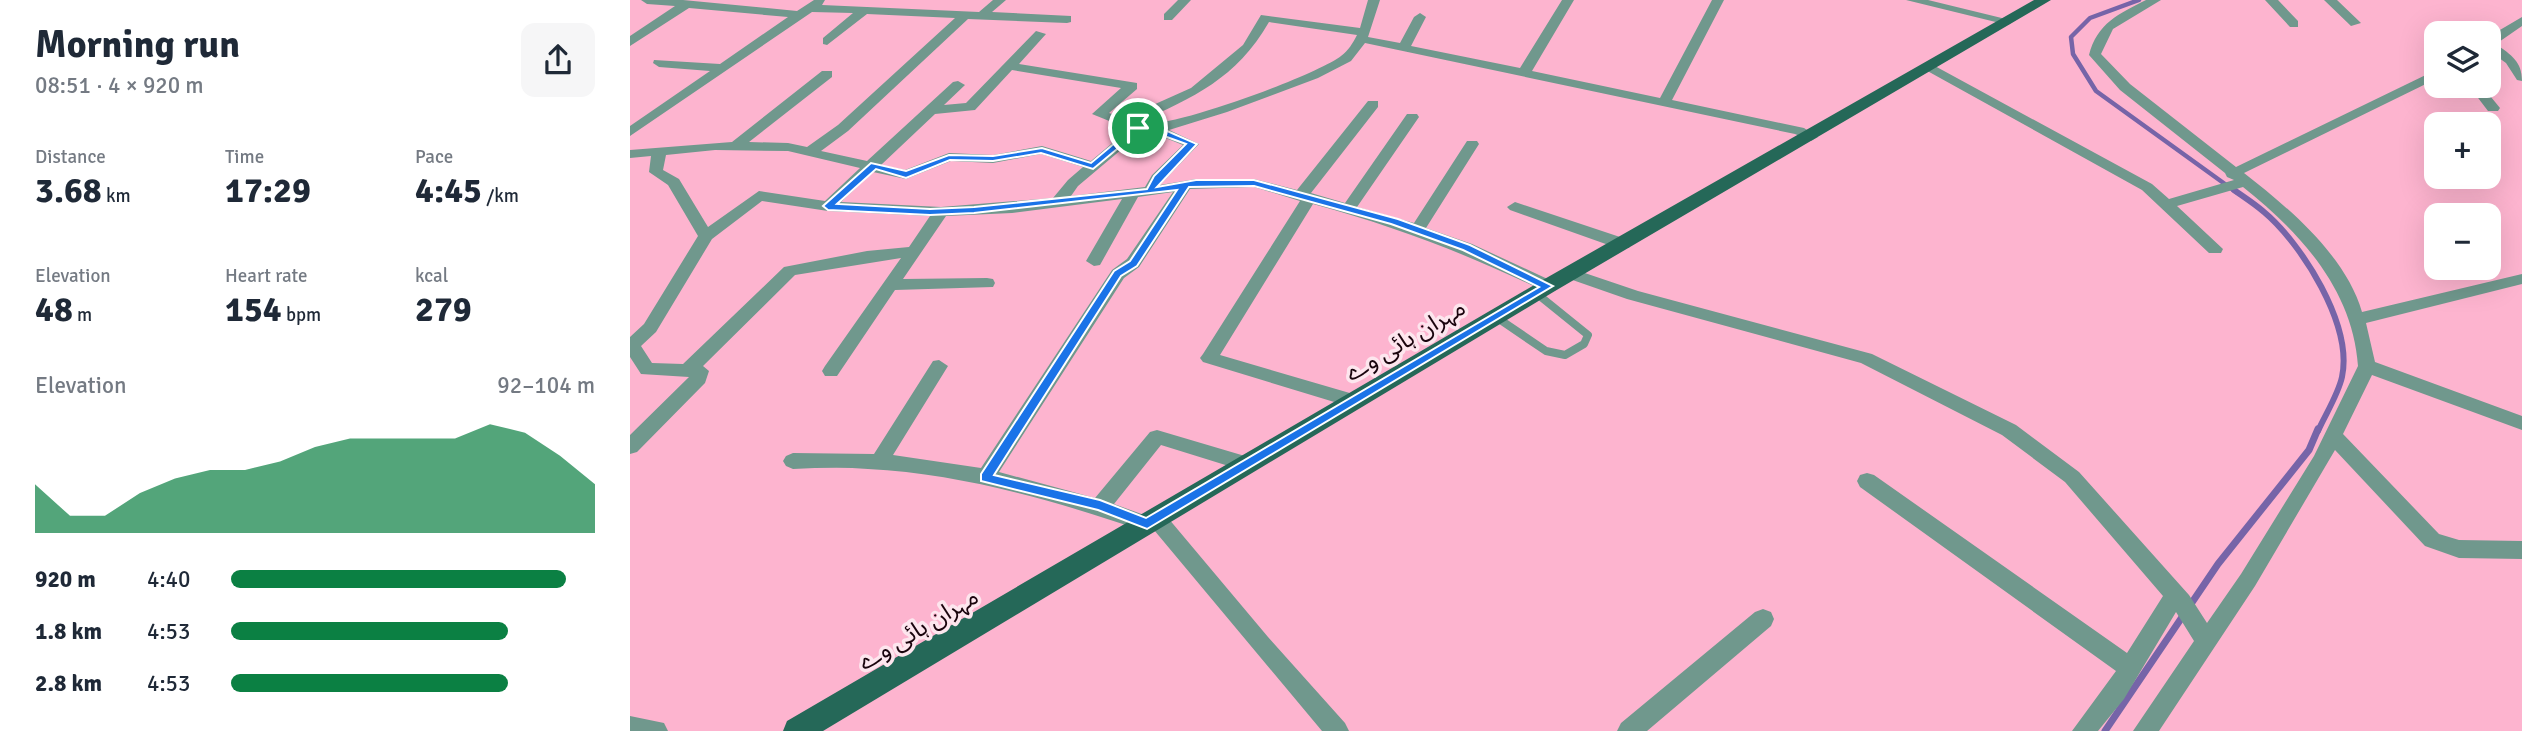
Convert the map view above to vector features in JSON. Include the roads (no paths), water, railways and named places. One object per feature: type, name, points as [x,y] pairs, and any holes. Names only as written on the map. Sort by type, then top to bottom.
[{"type":"main road","name":"مہران ہائی وے","points":[[801,730],[1570,273],[1811,137],[2044,0]]},
{"type":"street","points":[[653,0],[686,4],[1067,19]]},
{"type":"street","points":[[981,16],[1000,0]]},
{"type":"street","points":[[1168,17],[1185,0]]},
{"type":"street","points":[[1155,129],[1312,78],[1346,60],[1364,35],[1374,0]]},
{"type":"street","points":[[1524,73],[1568,0]]},
{"type":"street","points":[[1664,102],[1718,0]]},
{"type":"street","points":[[1912,0],[2008,21]]},
{"type":"street","points":[[2146,731],[2202,634],[2248,580],[2333,436],[2367,366],[2350,298],[2319,251],[2283,211],[2237,178],[2125,87],[2095,55],[2099,36],[2106,27],[2155,0]]},
{"type":"street","points":[[2271,0],[2294,24]]},
{"type":"street","points":[[2330,0],[2355,23]]},
{"type":"street","points":[[630,42],[686,4]]},
{"type":"street","points":[[630,132],[811,7]]},
{"type":"street","points":[[827,41],[865,10]]},
{"type":"street","points":[[811,151],[844,128],[965,15]]},
{"type":"street","points":[[1404,48],[1419,17]]},
{"type":"street","points":[[1059,201],[1131,125],[1196,91],[1248,47],[1265,19],[1364,35],[1404,48],[1799,131],[1811,137]]},
{"type":"street","points":[[2501,35],[2522,21]]},
{"type":"street","points":[[932,110],[970,107],[1040,34]]},
{"type":"street","points":[[2501,53],[2510,60],[2522,77]]},
{"type":"street","points":[[659,63],[722,68]]},
{"type":"street","points":[[1010,66],[1132,86],[1099,114],[1131,125],[1155,129],[1192,144],[1157,178],[1150,191]]},
{"type":"street","points":[[1928,68],[2089,153],[2147,187],[2215,249]]},
{"type":"street","points":[[737,145],[827,74]]},
{"type":"street","points":[[2168,204],[2237,178],[2424,80]]},
{"type":"street","points":[[828,206],[958,85]]},
{"type":"street","points":[[2485,98],[2493,108]]},
{"type":"street","points":[[1354,401],[1209,358],[1306,196],[1373,104]]},
{"type":"street","points":[[1349,208],[1412,117]]},
{"type":"street","points":[[1417,230],[1472,144]]},
{"type":"street","points":[[630,154],[737,145],[811,151],[875,165],[906,175],[949,158],[993,159],[1042,150],[1093,166]]},
{"type":"street","points":[[659,153],[656,172],[674,182],[706,236]]},
{"type":"street","points":[[630,447],[699,378],[700,371],[647,369],[631,346],[650,327],[706,236],[759,196],[828,206],[941,212],[1012,208],[1185,185],[1254,183],[1349,208],[1466,248],[1542,290]]},
{"type":"street","points":[[985,478],[1118,274],[1133,263],[1185,185]]},
{"type":"street","points":[[1094,261],[1133,193]]},
{"type":"street","points":[[1515,207],[1623,244]]},
{"type":"street","points":[[831,371],[941,212]]},
{"type":"street","points":[[688,370],[790,271],[867,256],[916,251]]},
{"type":"street","points":[[1570,273],[1633,295],[1866,358],[2008,430],[2073,477],[2178,599],[2202,634]]},
{"type":"street","points":[[2356,318],[2384,314],[2522,279]]},
{"type":"street","points":[[892,285],[987,283]]},
{"type":"street","points":[[878,463],[939,366]]},
{"type":"street","points":[[2367,366],[2522,423]]},
{"type":"street","points":[[2333,436],[2432,540],[2459,549],[2522,550]]},
{"type":"street","points":[[1100,506],[1157,437],[1248,464]]},
{"type":"street","points":[[793,461],[878,463],[985,478],[1151,521],[1337,731]]},
{"type":"street","points":[[1867,481],[2130,668]]},
{"type":"street","points":[[2084,731],[2116,691],[2178,599]]},
{"type":"street","points":[[1629,731],[1763,620]]},
{"type":"street","points":[[630,727],[656,731]]},
{"type":"lane","points":[[1496,317],[1546,351],[1565,355],[1584,344],[1588,335],[1542,290]]},
{"type":"waterway","points":[[2139,0],[2090,18],[2071,37],[2073,54],[2096,91],[2236,192]]},
{"type":"waterway","points":[[2234,190],[2264,212],[2294,244],[2332,310],[2340,334],[2342,377],[2318,431]]},
{"type":"waterway","points":[[2105,731],[2218,564],[2309,450],[2318,429]]}]
